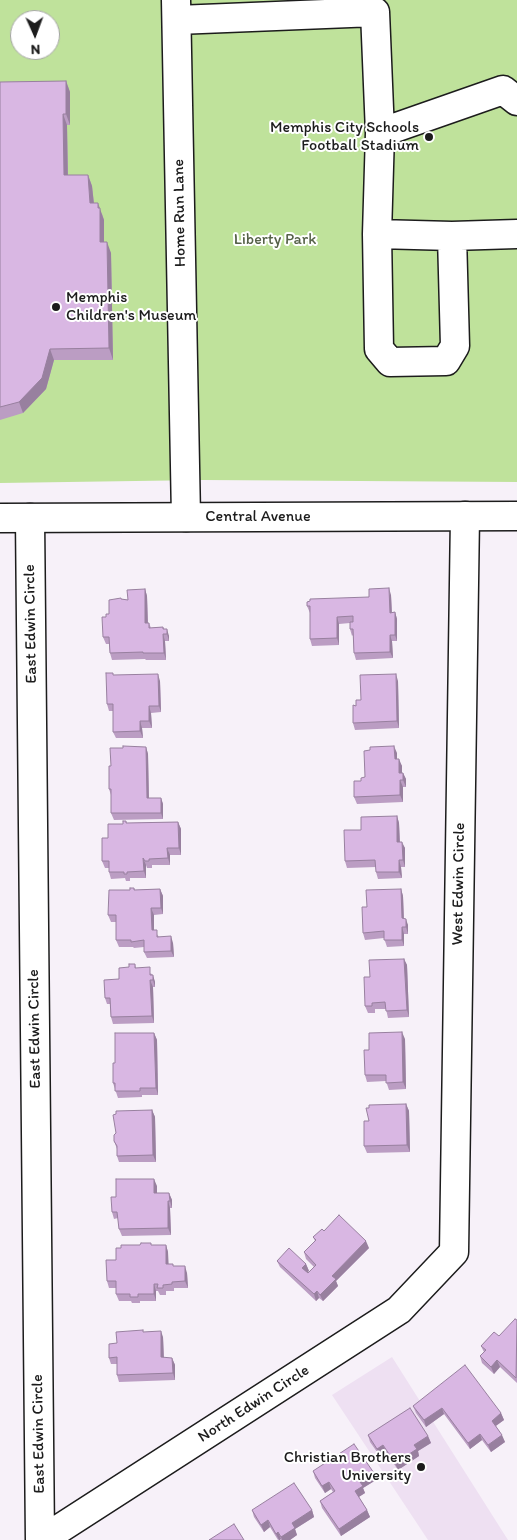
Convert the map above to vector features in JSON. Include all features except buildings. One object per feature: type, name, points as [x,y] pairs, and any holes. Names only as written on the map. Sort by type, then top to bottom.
[{"type":"street","points":[[176,10],[376,12],[380,133],[377,234],[379,349],[390,362],[446,361],[455,346],[452,236]]},
{"type":"street","name":"Home Run Lane","points":[[176,10],[186,517]]},
{"type":"street","points":[[380,133],[503,90],[517,101]]},
{"type":"street","points":[[377,234],[452,236],[517,234]]},
{"type":"street","name":"West Edwin Circle","points":[[454,1252],[465,516]]},
{"type":"street","name":"Central Avenue","points":[[0,518],[517,516]]},
{"type":"street","name":"East Edwin Circle","points":[[30,518],[41,1540]]},
{"type":"street","name":"North Edwin Circle","points":[[41,1540],[399,1310],[454,1252]]},
{"type":"shaded area","name":"Christian Brothers University","points":[[392,1357],[508,1540],[428,1540],[332,1395]]},
{"type":"green space","name":"Liberty Park","points":[[0,0],[517,0],[517,482],[203,480],[0,483]]},
{"type":"place","name":"Memphis City Schools Football Stadium","points":[[429,137]]},
{"type":"place","name":"Memphis Children's Museum","points":[[56,307]]},
{"type":"place","name":"Christian Brothers University","points":[[421,1467]]}]
